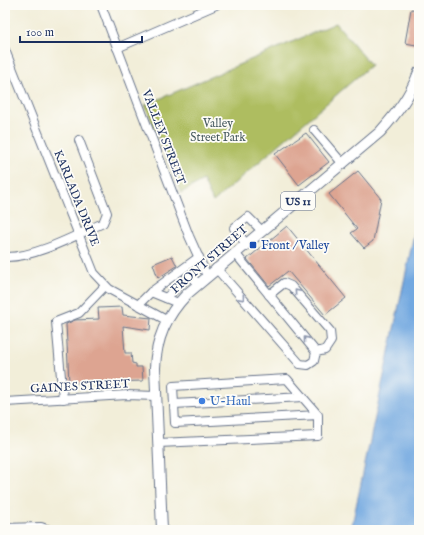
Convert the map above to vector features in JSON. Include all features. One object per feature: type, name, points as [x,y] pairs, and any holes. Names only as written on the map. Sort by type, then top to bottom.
[{"type":"main road","name":"FRONT STREET","points":[[162,530],[156,396],[156,356],[160,336],[166,320],[178,303],[216,268],[380,132],[402,107],[414,86],[419,72]]},
{"type":"street","name":"VALLEY STREET","points":[[101,5],[189,236],[207,276]]},
{"type":"street","points":[[117,48],[216,5]]},
{"type":"street","name":"KARLADA DRIVE","points":[[5,50],[94,273],[105,286],[166,320]]},
{"type":"street","points":[[314,130],[343,164]]},
{"type":"street","points":[[5,257],[19,257],[78,235],[103,223],[107,213],[79,140]]},
{"type":"street","points":[[246,244],[234,228],[243,220],[248,217],[262,231]]},
{"type":"street","points":[[235,253],[316,352]]},
{"type":"street","points":[[138,305],[151,292],[198,257]]},
{"type":"street","points":[[184,268],[198,284]]},
{"type":"street","points":[[216,268],[300,364],[308,365],[314,361],[316,352]]},
{"type":"street","points":[[166,298],[190,275]]},
{"type":"street","points":[[269,295],[284,283],[291,286],[330,331],[331,341],[325,350],[316,352]]},
{"type":"street","points":[[63,399],[56,322],[79,313],[105,286]]},
{"type":"street","points":[[151,292],[178,303]]},
{"type":"street","points":[[158,443],[318,436],[318,415],[287,379],[173,386],[175,423],[318,415]]},
{"type":"street","name":"GAINES STREET","points":[[5,402],[127,395],[156,396]]},
{"type":"street","points":[[174,404],[303,397]]},
{"type":"street","points":[[5,528],[41,527],[50,530]]},
{"type":"green space","name":"Valley Street Park","points":[[336,23],[371,65],[213,202],[203,180],[181,193],[145,105]]},
{"type":"water","points":[[419,211],[419,530],[351,530]]},
{"type":"building","points":[[411,9],[419,10],[419,28],[416,45],[405,43]]},
{"type":"building","points":[[306,133],[329,162],[299,185],[275,154]]},
{"type":"building","points":[[358,171],[381,199],[373,241],[364,248],[351,233],[357,229],[329,194]]},
{"type":"building","points":[[287,226],[346,298],[325,315],[288,271],[269,286],[247,259]]},
{"type":"building","points":[[172,256],[177,266],[158,278],[153,264]]},
{"type":"building","points":[[122,307],[123,315],[151,318],[150,330],[123,326],[125,353],[131,353],[132,363],[136,364],[136,367],[142,367],[143,381],[69,383],[66,324],[75,320],[99,319],[98,308]]},
{"type":"place","name":"Front / Valley","points":[[253,245]]},
{"type":"place","name":"U-Haul","points":[[202,401]]}]
